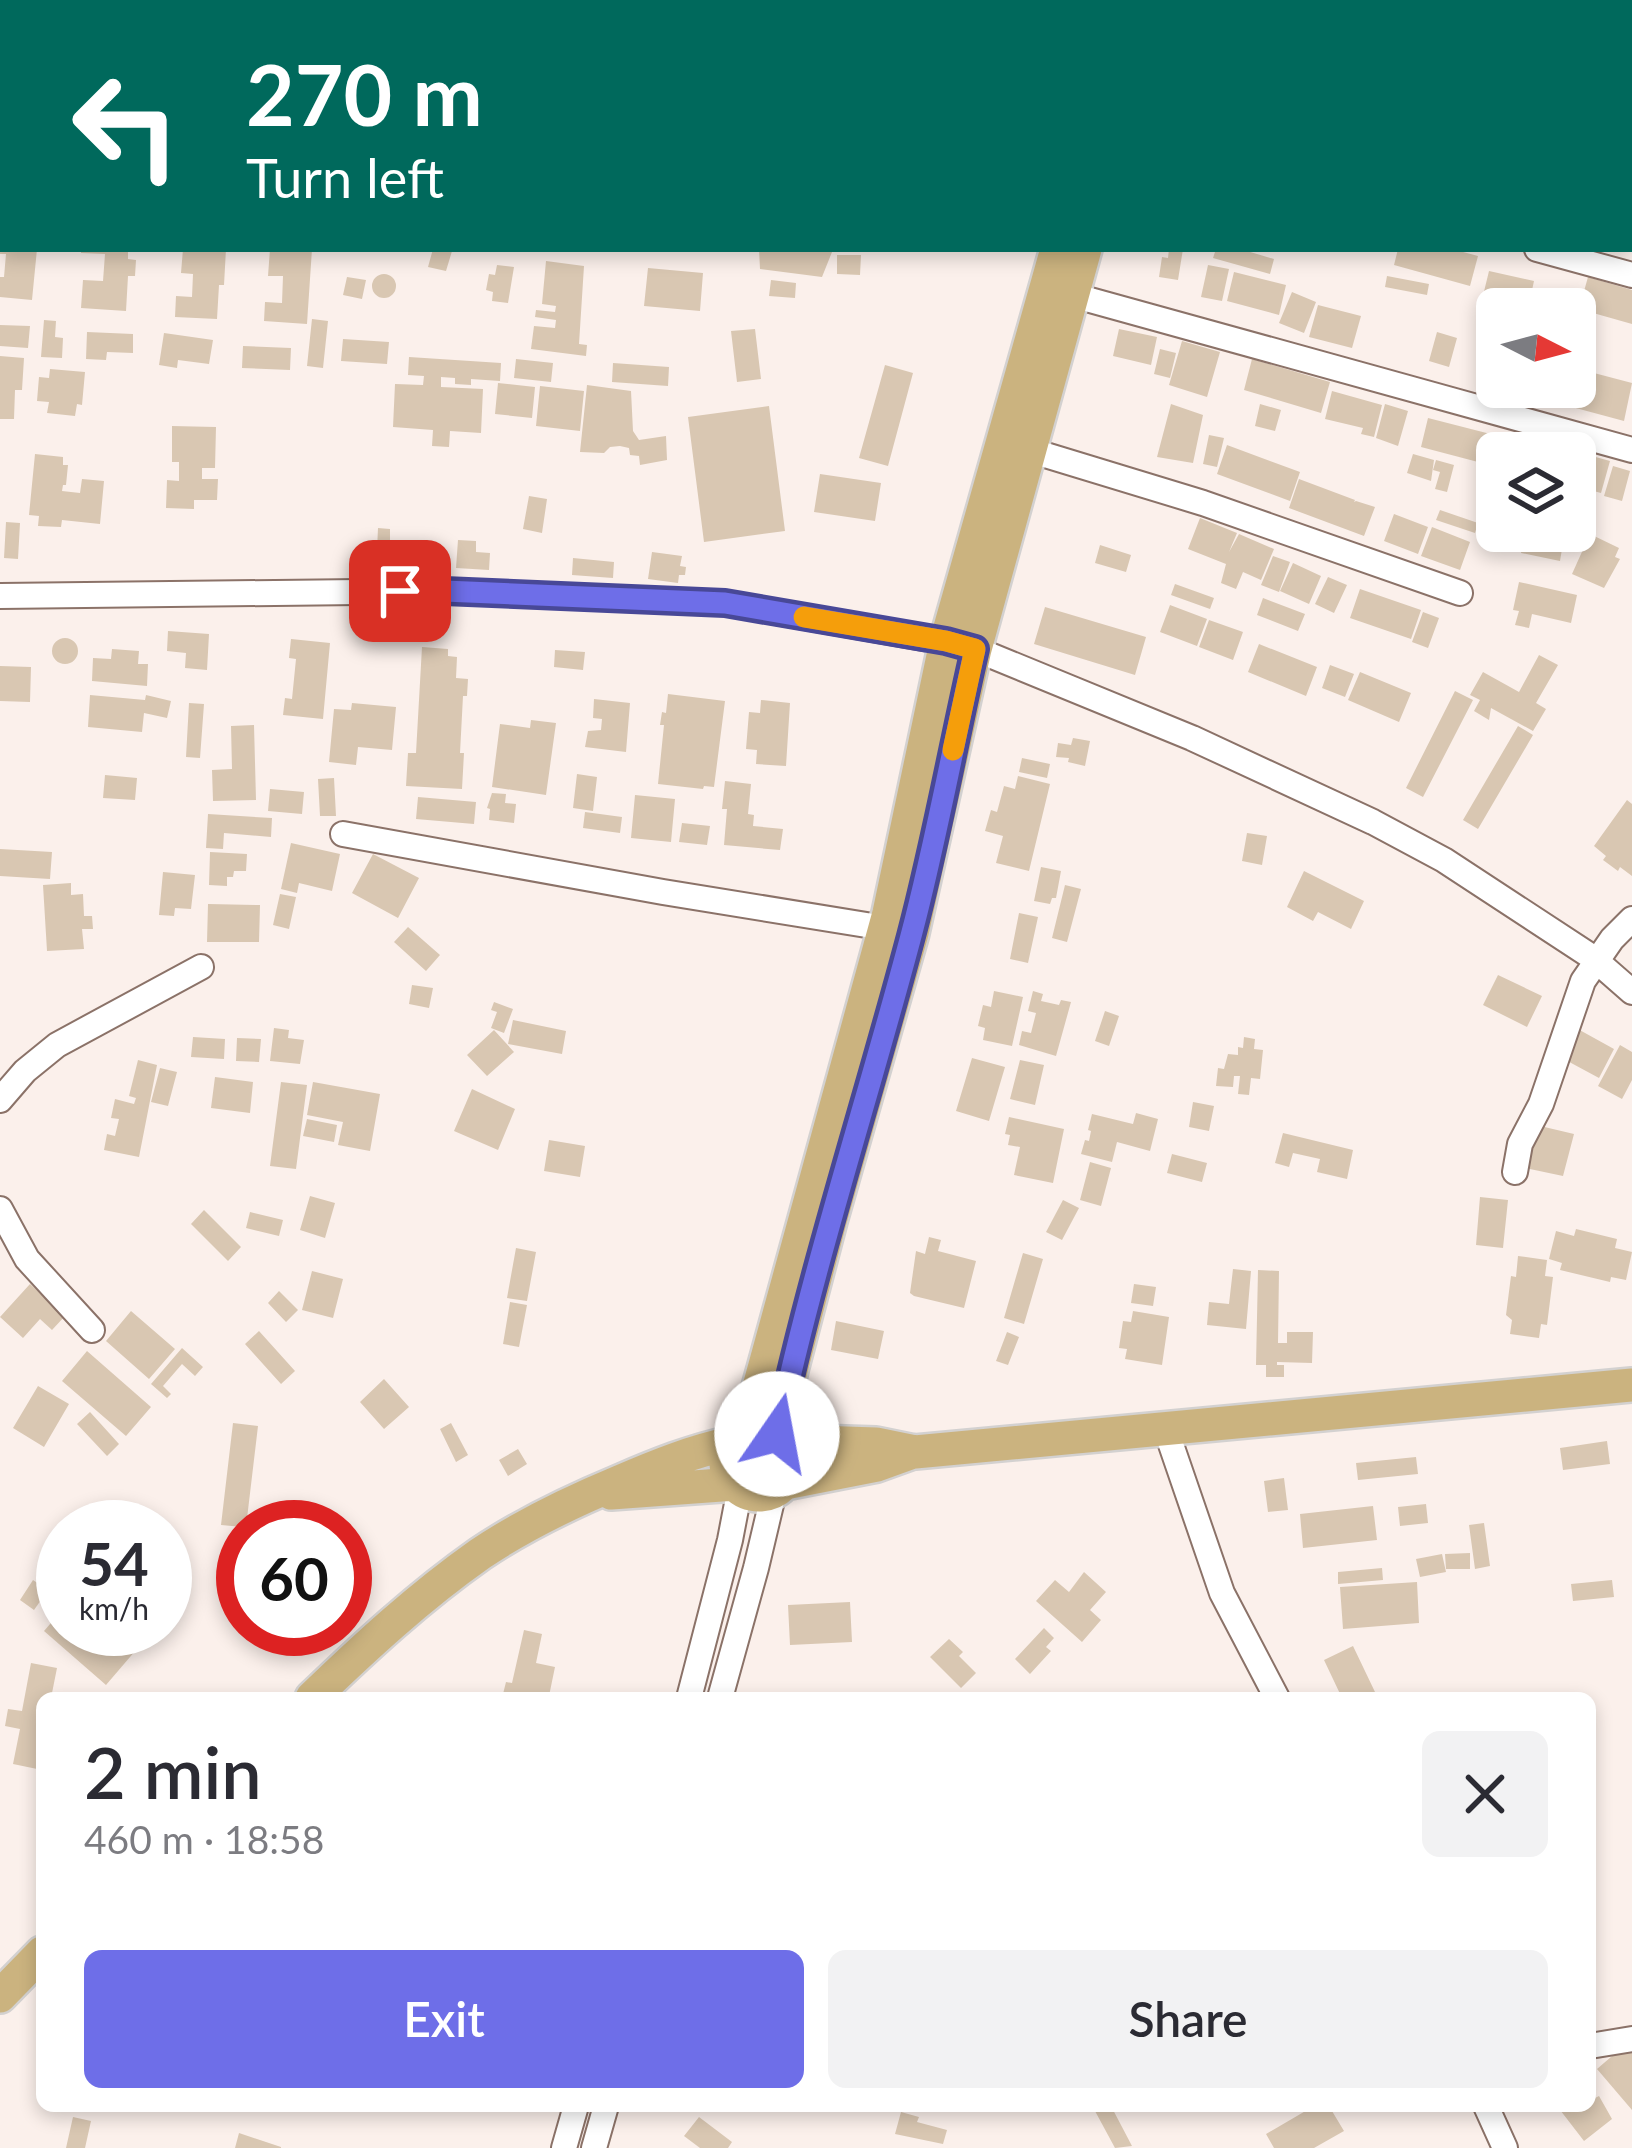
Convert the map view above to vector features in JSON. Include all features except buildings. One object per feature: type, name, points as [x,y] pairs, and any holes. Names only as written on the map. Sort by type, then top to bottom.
[{"type":"main road","points":[[760,1437],[885,928],[1029,398],[1057,252]]},
{"type":"main road","points":[[758,1487],[727,1464],[760,1437],[791,1370],[912,933],[961,645],[1028,450],[1029,398],[1072,295],[1084,252]]},
{"type":"main road","points":[[318,1692],[419,1600],[526,1527],[678,1457],[760,1437],[915,1451],[1632,1385]]},
{"type":"main road","points":[[758,1487],[792,1466],[789,1449],[760,1437]]},
{"type":"main road","points":[[592,1494],[758,1487],[877,1466],[915,1451]]},
{"type":"main road","points":[[0,1996],[36,1960]]},
{"type":"street","points":[[1589,256],[1632,275]]},
{"type":"street","points":[[1072,295],[1632,450]]},
{"type":"street","points":[[1028,450],[1203,502],[1460,593]]},
{"type":"street","points":[[0,596],[444,591],[725,603],[961,645],[1192,738],[1373,822],[1444,860],[1597,962],[1632,992]]},
{"type":"street","points":[[343,834],[885,928]]},
{"type":"street","points":[[1515,1172],[1520,1144],[1541,1104],[1583,980],[1632,919]]},
{"type":"street","points":[[0,1100],[57,1046],[201,968]]},
{"type":"street","points":[[0,1209],[27,1259],[92,1330]]},
{"type":"street","points":[[1166,1430],[1222,1593],[1274,1692]]},
{"type":"street","points":[[691,1692],[730,1540],[758,1487]]},
{"type":"street","points":[[722,1692],[756,1568],[758,1487]]},
{"type":"street","points":[[1596,2045],[1632,2039]]},
{"type":"street","points":[[564,2148],[574,2112]]},
{"type":"street","points":[[594,2148],[604,2112]]},
{"type":"street","points":[[1489,2112],[1504,2148]]},
{"type":"slow traffic","points":[[804,617],[975,649],[953,750]]},
{"type":"route","points":[[400,591],[725,603],[975,649],[912,933],[830,1221],[777,1434]]}]
